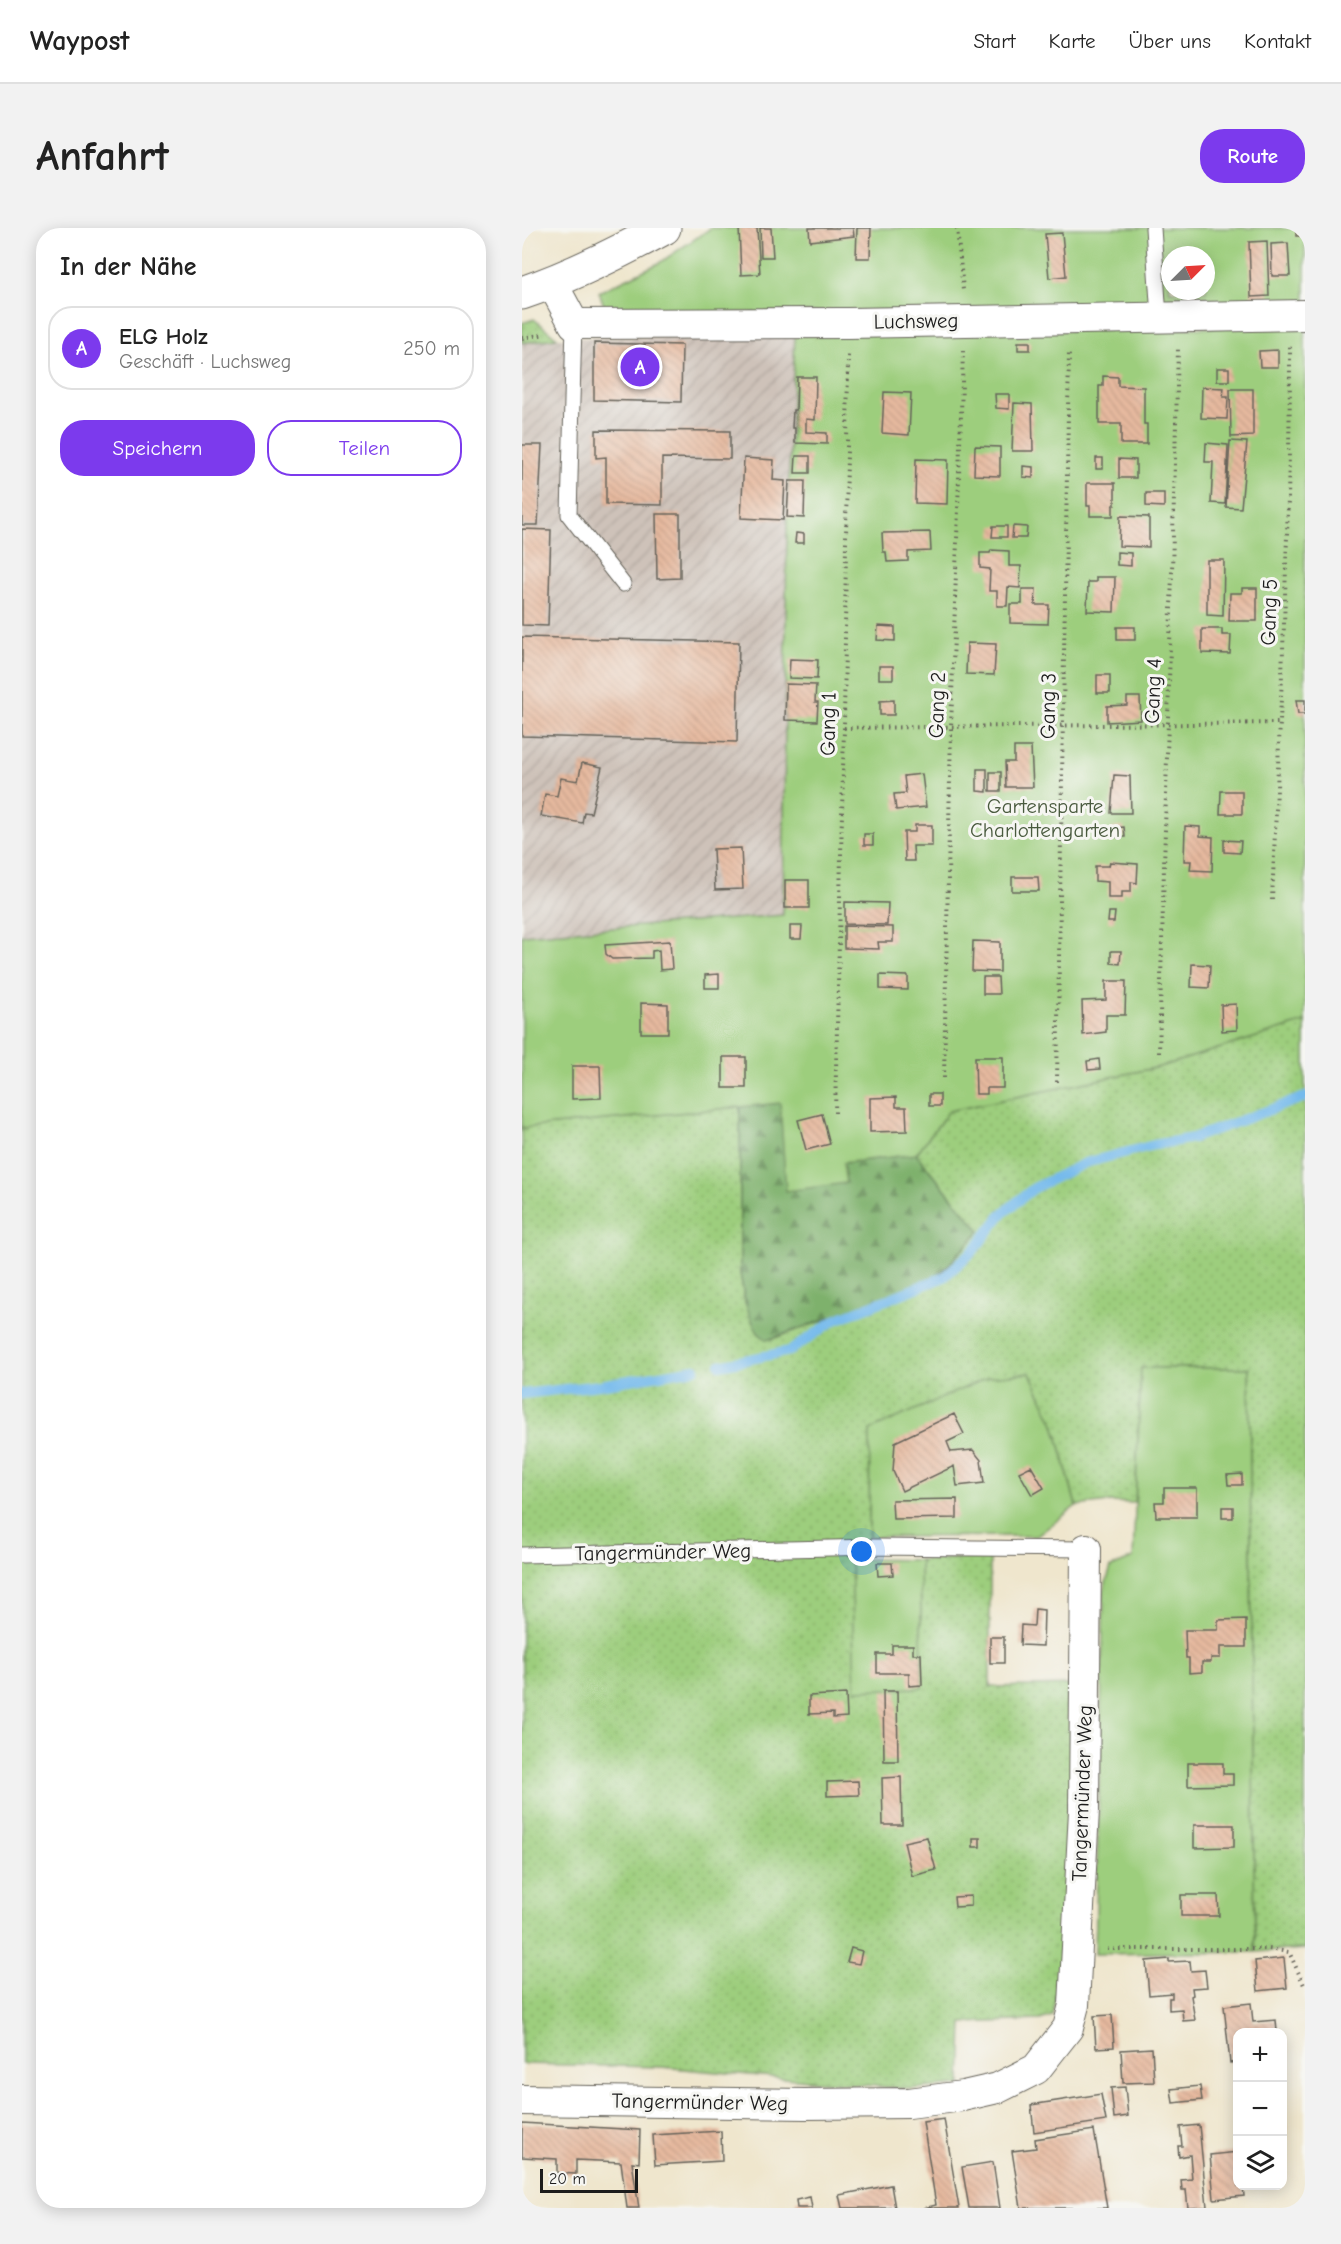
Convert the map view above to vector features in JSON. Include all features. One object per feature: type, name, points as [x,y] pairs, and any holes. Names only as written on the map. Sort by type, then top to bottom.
[{"type":"main road","points":[[537,288],[611,256],[664,228]]},
{"type":"street","points":[[537,288],[574,324]]},
{"type":"street","name":"Luchsweg","points":[[574,324],[848,323],[1159,317],[1297,326]]},
{"type":"street","name":"Tangermünder Weg","points":[[522,2100],[805,2104],[909,2103],[963,2096],[998,2088],[1036,2069],[1068,2028],[1074,2005],[1084,1810],[1086,1549]]},
{"type":"lane","points":[[1153,228],[1159,317]]},
{"type":"lane","points":[[574,324],[569,515],[623,584]]},
{"type":"lane","name":"Tangermünder Weg","points":[[522,1555],[874,1547],[1086,1549]]},
{"type":"path","points":[[957,228],[963,294]]},
{"type":"path","name":"Gang 5","points":[[1272,900],[1290,422],[1297,326]]},
{"type":"path","name":"Gang 4","points":[[1159,1053],[1178,341]]},
{"type":"path","name":"Gang 3","points":[[1057,1082],[1069,343]]},
{"type":"path","name":"Gang 2","points":[[944,1078],[951,728],[963,345]]},
{"type":"path","name":"Gang 1","points":[[835,1113],[844,728],[848,348]]},
{"type":"path","points":[[844,728],[1280,723]]},
{"type":"path","points":[[1076,1949],[1269,1949],[1289,1952],[1305,1987]]},
{"type":"shaded area","points":[[795,335],[787,517],[783,915],[522,935],[522,343],[557,338]]},
{"type":"green space","points":[[711,228],[1305,228],[1305,307],[607,314],[599,292],[659,263]]},
{"type":"green space","points":[[534,319],[557,338],[522,343],[522,323]]},
{"type":"green space","name":"Gartensparte Charlottengarten","points":[[1305,326],[1305,1022],[1159,1067],[949,1111],[916,1154],[843,1163],[846,1183],[786,1191],[780,1103],[522,1128],[522,935],[783,915],[787,517],[795,335]]},
{"type":"green space","points":[[1305,1022],[1305,1949],[1255,1952],[1249,1368],[1141,1368],[1135,1503],[1109,1502],[1076,1506],[1054,1424],[870,1431],[869,1537],[851,1559],[922,1688],[920,1560],[990,1557],[990,1687],[1074,1685],[1072,1811],[1064,1943],[1052,2016],[1040,2020],[963,2023],[961,2085],[909,2089],[661,2067],[522,2064],[522,1128],[740,1107],[740,1273],[745,1302],[772,1339],[892,1296],[937,1277],[980,1231],[916,1154],[948,1111],[1159,1067]]},
{"type":"green space","points":[[780,1103],[846,1182],[843,1163],[916,1154],[980,1231],[937,1277],[892,1296],[767,1340],[758,1333],[752,1321],[745,1302],[740,1273],[740,1107]]},
{"type":"green space","points":[[1141,1368],[1249,1368],[1255,1952],[1095,1954],[1104,1589],[1111,1567],[1133,1558]]},
{"type":"green space","points":[[1030,1373],[1054,1424],[1076,1506],[1037,1536],[869,1537],[870,1430],[989,1377]]},
{"type":"green space","points":[[851,1559],[920,1560],[922,1688],[855,1690]]},
{"type":"building","points":[[739,228],[757,228],[760,274],[741,275]]},
{"type":"building","points":[[760,228],[771,228],[773,257],[761,257]]},
{"type":"building","points":[[809,228],[853,228],[854,236],[810,241]]},
{"type":"building","points":[[857,228],[871,228],[870,258],[856,258]]},
{"type":"building","points":[[1296,229],[1305,229],[1305,236],[1296,236]]},
{"type":"building","points":[[1062,233],[1066,276],[1049,278],[1045,234]]},
{"type":"building","points":[[1267,241],[1269,296],[1251,297],[1249,242]]},
{"type":"building","points":[[1288,243],[1290,276],[1272,276],[1271,244]]},
{"type":"building","points":[[1018,342],[1030,342],[1030,350],[1018,350]]},
{"type":"building","points":[[594,343],[682,345],[681,402],[594,400]]},
{"type":"building","points":[[1278,350],[1278,367],[1260,367],[1259,351]]},
{"type":"building","points":[[1217,368],[1229,368],[1229,381],[1217,381]]},
{"type":"building","points":[[1103,376],[1118,377],[1118,386],[1144,387],[1144,424],[1147,424],[1147,444],[1121,444],[1121,424],[1099,424],[1099,386],[1103,386]]},
{"type":"building","points":[[797,377],[816,377],[815,420],[806,419],[806,432],[827,433],[827,444],[795,443],[795,428],[792,428],[793,410],[796,410]]},
{"type":"building","points":[[1202,387],[1224,388],[1223,397],[1228,397],[1227,419],[1201,418]]},
{"type":"building","points":[[1230,389],[1253,389],[1253,436],[1231,437]]},
{"type":"building","points":[[884,392],[911,393],[909,435],[882,433]]},
{"type":"building","points":[[995,394],[1009,394],[1009,409],[996,408]]},
{"type":"building","points":[[1014,403],[1032,404],[1033,451],[1012,451]]},
{"type":"building","points":[[596,430],[730,431],[730,459],[662,458],[662,505],[606,504],[606,457],[596,458]]},
{"type":"building","points":[[1230,441],[1247,442],[1241,508],[1226,507]]},
{"type":"building","points":[[1206,443],[1228,445],[1225,504],[1211,503],[1213,462],[1205,462]]},
{"type":"building","points":[[522,445],[542,445],[538,525],[522,525]]},
{"type":"building","points":[[975,446],[1000,447],[1000,476],[974,475]]},
{"type":"building","points":[[796,456],[810,456],[810,473],[795,473]]},
{"type":"building","points":[[744,458],[774,460],[773,480],[785,481],[783,520],[741,518]]},
{"type":"building","points":[[1096,458],[1103,458],[1103,469],[1096,469]]},
{"type":"building","points":[[916,459],[948,460],[947,504],[915,503]]},
{"type":"building","points":[[1119,459],[1136,460],[1136,478],[1119,478]]},
{"type":"building","points":[[1023,466],[1033,467],[1033,478],[1023,477]]},
{"type":"building","points":[[789,481],[805,481],[804,518],[787,517]]},
{"type":"building","points":[[1087,483],[1115,483],[1113,516],[1090,516],[1090,506],[1087,506]]},
{"type":"building","points":[[1146,493],[1164,493],[1164,507],[1146,506]]},
{"type":"building","points":[[656,514],[680,514],[680,578],[657,579]]},
{"type":"building","points":[[1120,516],[1149,517],[1149,547],[1119,546]]},
{"type":"building","points":[[993,526],[1007,526],[1007,537],[992,537]]},
{"type":"building","points":[[1013,526],[1027,527],[1026,538],[1012,538]]},
{"type":"building","points":[[522,529],[551,530],[548,626],[522,625]]},
{"type":"building","points":[[930,532],[931,551],[908,552],[908,561],[887,562],[886,552],[883,552],[882,533]]},
{"type":"building","points":[[796,533],[804,534],[804,543],[795,543]]},
{"type":"building","points":[[991,550],[1009,551],[1009,566],[1021,566],[1020,588],[1008,587],[1007,606],[997,606],[997,591],[989,591],[990,569],[980,568],[980,553],[990,553]]},
{"type":"building","points":[[1117,552],[1131,553],[1131,566],[1117,565]]},
{"type":"building","points":[[1207,560],[1224,560],[1223,616],[1207,615]]},
{"type":"building","points":[[1096,577],[1115,577],[1114,612],[1087,611],[1088,582],[1096,582]]},
{"type":"building","points":[[1242,588],[1257,588],[1257,621],[1229,621],[1230,593],[1242,593]]},
{"type":"building","points":[[1022,589],[1036,589],[1035,605],[1049,605],[1048,624],[1010,623],[1010,604],[1022,604]]},
{"type":"building","points":[[878,626],[895,627],[895,641],[877,640]]},
{"type":"building","points":[[1117,627],[1135,627],[1135,640],[1117,640]]},
{"type":"building","points":[[1202,629],[1222,629],[1222,635],[1231,635],[1230,654],[1202,653]]},
{"type":"building","points":[[522,637],[739,642],[737,742],[522,736]]},
{"type":"building","points":[[967,643],[996,644],[994,675],[966,674]]},
{"type":"building","points":[[790,659],[818,660],[817,679],[789,678]]},
{"type":"building","points":[[879,666],[893,666],[893,679],[879,679]]},
{"type":"building","points":[[1097,675],[1110,675],[1110,693],[1097,693]]},
{"type":"building","points":[[786,684],[816,685],[817,721],[785,720]]},
{"type":"building","points":[[1127,697],[1140,697],[1141,720],[1107,722],[1107,706],[1127,705]]},
{"type":"building","points":[[894,700],[894,715],[880,715],[880,701]]},
{"type":"building","points":[[1296,700],[1305,700],[1305,714],[1298,714]]},
{"type":"building","points":[[1014,747],[1031,747],[1033,787],[1006,787],[1005,762],[1014,762]]},
{"type":"building","points":[[582,763],[602,767],[591,813],[584,812],[582,823],[541,816],[545,794],[557,796],[561,778],[578,781]]},
{"type":"building","points":[[977,769],[987,769],[987,792],[977,791]]},
{"type":"building","points":[[990,772],[1001,772],[1001,791],[990,791]]},
{"type":"building","points":[[922,774],[926,807],[896,810],[894,794],[906,793],[904,776]]},
{"type":"building","points":[[1114,775],[1130,776],[1131,813],[1111,813]]},
{"type":"building","points":[[1221,791],[1242,791],[1242,814],[1220,814]]},
{"type":"building","points":[[915,825],[932,825],[932,846],[913,846],[914,861],[905,861],[904,832],[915,832]]},
{"type":"building","points":[[1185,826],[1200,827],[1200,836],[1213,837],[1212,871],[1190,870],[1191,861],[1184,861]]},
{"type":"building","points":[[1124,827],[1125,837],[1112,837],[1112,828]]},
{"type":"building","points":[[864,834],[873,834],[873,845],[864,845]]},
{"type":"building","points":[[1224,840],[1241,841],[1240,853],[1224,852]]},
{"type":"building","points":[[741,848],[743,889],[715,890],[713,849]]},
{"type":"building","points":[[1110,862],[1138,864],[1137,883],[1131,882],[1131,892],[1122,892],[1122,898],[1108,898],[1108,882],[1095,881],[1095,866],[1109,866]]},
{"type":"building","points":[[1012,877],[1038,877],[1039,891],[1012,891]]},
{"type":"building","points":[[785,880],[809,880],[809,908],[785,908]]},
{"type":"building","points":[[845,902],[888,903],[887,925],[845,924]]},
{"type":"building","points":[[1109,912],[1115,912],[1114,922],[1108,922]]},
{"type":"building","points":[[790,926],[802,926],[801,939],[790,939]]},
{"type":"building","points":[[844,926],[893,927],[893,942],[878,942],[879,949],[844,948]]},
{"type":"building","points":[[670,941],[672,969],[660,970],[659,950],[652,951],[652,958],[612,959],[606,954],[605,945]]},
{"type":"building","points":[[973,941],[1000,942],[1000,972],[972,971]]},
{"type":"building","points":[[1111,951],[1121,951],[1120,964],[1111,963]]},
{"type":"building","points":[[1192,964],[1210,965],[1209,988],[1191,987]]},
{"type":"building","points":[[719,974],[719,988],[705,988],[705,975]]},
{"type":"building","points":[[880,975],[908,976],[908,990],[880,989]]},
{"type":"building","points":[[983,977],[998,977],[999,994],[983,994]]},
{"type":"building","points":[[1106,981],[1126,981],[1125,1015],[1106,1015],[1106,1032],[1083,1035],[1082,1001],[1106,1000]]},
{"type":"building","points":[[641,1003],[668,1004],[668,1033],[641,1033]]},
{"type":"building","points":[[1236,1004],[1237,1030],[1222,1031],[1221,1005]]},
{"type":"building","points":[[723,1057],[746,1057],[746,1088],[723,1088]]},
{"type":"building","points":[[975,1057],[1003,1057],[1003,1088],[987,1088],[987,1094],[976,1094]]},
{"type":"building","points":[[1099,1059],[1100,1069],[1088,1070],[1087,1061]]},
{"type":"building","points":[[572,1066],[600,1066],[601,1098],[572,1099]]},
{"type":"building","points":[[929,1094],[940,1094],[940,1106],[929,1106]]},
{"type":"building","points":[[896,1097],[896,1107],[906,1107],[907,1131],[870,1132],[870,1098]]},
{"type":"building","points":[[822,1114],[830,1144],[806,1150],[798,1120]]},
{"type":"building","points":[[954,1414],[964,1434],[947,1442],[951,1452],[973,1450],[981,1460],[984,1483],[957,1486],[954,1466],[902,1491],[893,1471],[895,1442]]},
{"type":"building","points":[[1031,1466],[1044,1488],[1032,1495],[1019,1472]]},
{"type":"building","points":[[1242,1474],[1242,1485],[1228,1485],[1227,1475]]},
{"type":"building","points":[[1164,1488],[1197,1488],[1197,1517],[1156,1517],[1155,1502],[1164,1502]]},
{"type":"building","points":[[957,1499],[957,1518],[893,1519],[892,1500]]},
{"type":"building","points":[[1222,1507],[1233,1507],[1233,1518],[1222,1518]]},
{"type":"building","points":[[877,1563],[892,1563],[893,1575],[878,1576]]},
{"type":"building","points":[[1035,1609],[1044,1610],[1043,1646],[1020,1645],[1021,1625],[1034,1626]]},
{"type":"building","points":[[1246,1619],[1246,1647],[1220,1647],[1220,1658],[1211,1658],[1211,1662],[1202,1662],[1202,1672],[1189,1673],[1185,1630],[1218,1630],[1218,1620]]},
{"type":"building","points":[[990,1637],[1004,1637],[1004,1663],[990,1663]]},
{"type":"building","points":[[892,1645],[913,1645],[913,1654],[921,1654],[922,1685],[909,1686],[909,1673],[877,1673],[877,1654],[892,1654]]},
{"type":"building","points":[[883,1691],[897,1691],[898,1761],[884,1761]]},
{"type":"building","points":[[846,1694],[847,1717],[833,1718],[833,1713],[809,1714],[809,1696]]},
{"type":"building","points":[[1188,1763],[1223,1763],[1223,1774],[1233,1774],[1233,1785],[1188,1786]]},
{"type":"building","points":[[901,1777],[902,1825],[883,1825],[882,1778]]},
{"type":"building","points":[[858,1781],[859,1795],[827,1796],[827,1782]]},
{"type":"building","points":[[1194,1825],[1234,1825],[1234,1847],[1194,1848]]},
{"type":"building","points":[[927,1837],[936,1870],[912,1876],[904,1842]]},
{"type":"building","points":[[973,1838],[980,1838],[980,1847],[973,1847]]},
{"type":"building","points":[[1181,1895],[1218,1895],[1219,1916],[1181,1916]]},
{"type":"building","points":[[971,1896],[971,1906],[955,1907],[954,1897]]},
{"type":"building","points":[[851,1948],[862,1951],[859,1964],[847,1962]]},
{"type":"building","points":[[1284,1958],[1287,1988],[1258,1991],[1255,1961]]},
{"type":"building","points":[[1169,1959],[1169,1962],[1190,1961],[1191,1971],[1205,1970],[1207,1987],[1192,1988],[1195,2020],[1183,2021],[1182,2009],[1169,2010],[1169,1998],[1172,1998],[1172,1993],[1149,1995],[1146,1961]]},
{"type":"building","points":[[1251,2003],[1253,2022],[1276,2020],[1277,2028],[1233,2028],[1233,2063],[1230,2063],[1224,2006]]},
{"type":"building","points":[[1112,2015],[1114,2047],[1096,2048],[1094,2016]]},
{"type":"building","points":[[1152,2048],[1154,2082],[1123,2083],[1121,2050]]},
{"type":"building","points":[[1200,2086],[1202,2100],[1173,2103],[1171,2089]]},
{"type":"building","points":[[1125,2087],[1128,2116],[1114,2118],[1111,2088]]},
{"type":"building","points":[[1101,2094],[1106,2121],[1034,2132],[1031,2105]]},
{"type":"building","points":[[944,2119],[959,2208],[924,2208],[936,2205],[923,2122]]},
{"type":"building","points":[[522,2123],[640,2130],[639,2163],[632,2162],[639,2208],[627,2208],[621,2162],[576,2160],[576,2174],[557,2173],[557,2159],[522,2157]]},
{"type":"building","points":[[1199,2125],[1207,2207],[1188,2208],[1186,2190],[1182,2190],[1181,2180],[1192,2179],[1190,2155],[1179,2157],[1178,2146],[1182,2146],[1180,2127]]},
{"type":"building","points":[[1094,2130],[1107,2208],[1021,2208],[1012,2151],[1036,2148],[1035,2139]]},
{"type":"building","points":[[721,2131],[722,2161],[655,2165],[653,2135]]},
{"type":"building","points":[[1233,2153],[1233,2190],[1243,2190],[1244,2196],[1214,2199],[1210,2155]]},
{"type":"building","points":[[993,2162],[1000,2208],[969,2208],[962,2167]]},
{"type":"building","points":[[891,2185],[895,2208],[842,2208],[839,2195]]},
{"type":"building","points":[[810,2197],[812,2208],[797,2208],[796,2200]]},
{"type":"waterway","points":[[720,1365],[790,1351],[835,1320],[944,1277],[974,1250],[1002,1214],[1034,1188],[1085,1163],[1154,1145],[1193,1138],[1305,1097]]},
{"type":"waterway","points":[[522,1394],[600,1385],[695,1369]]},
{"type":"place","name":"ELG Holz","points":[[640,367]]}]
